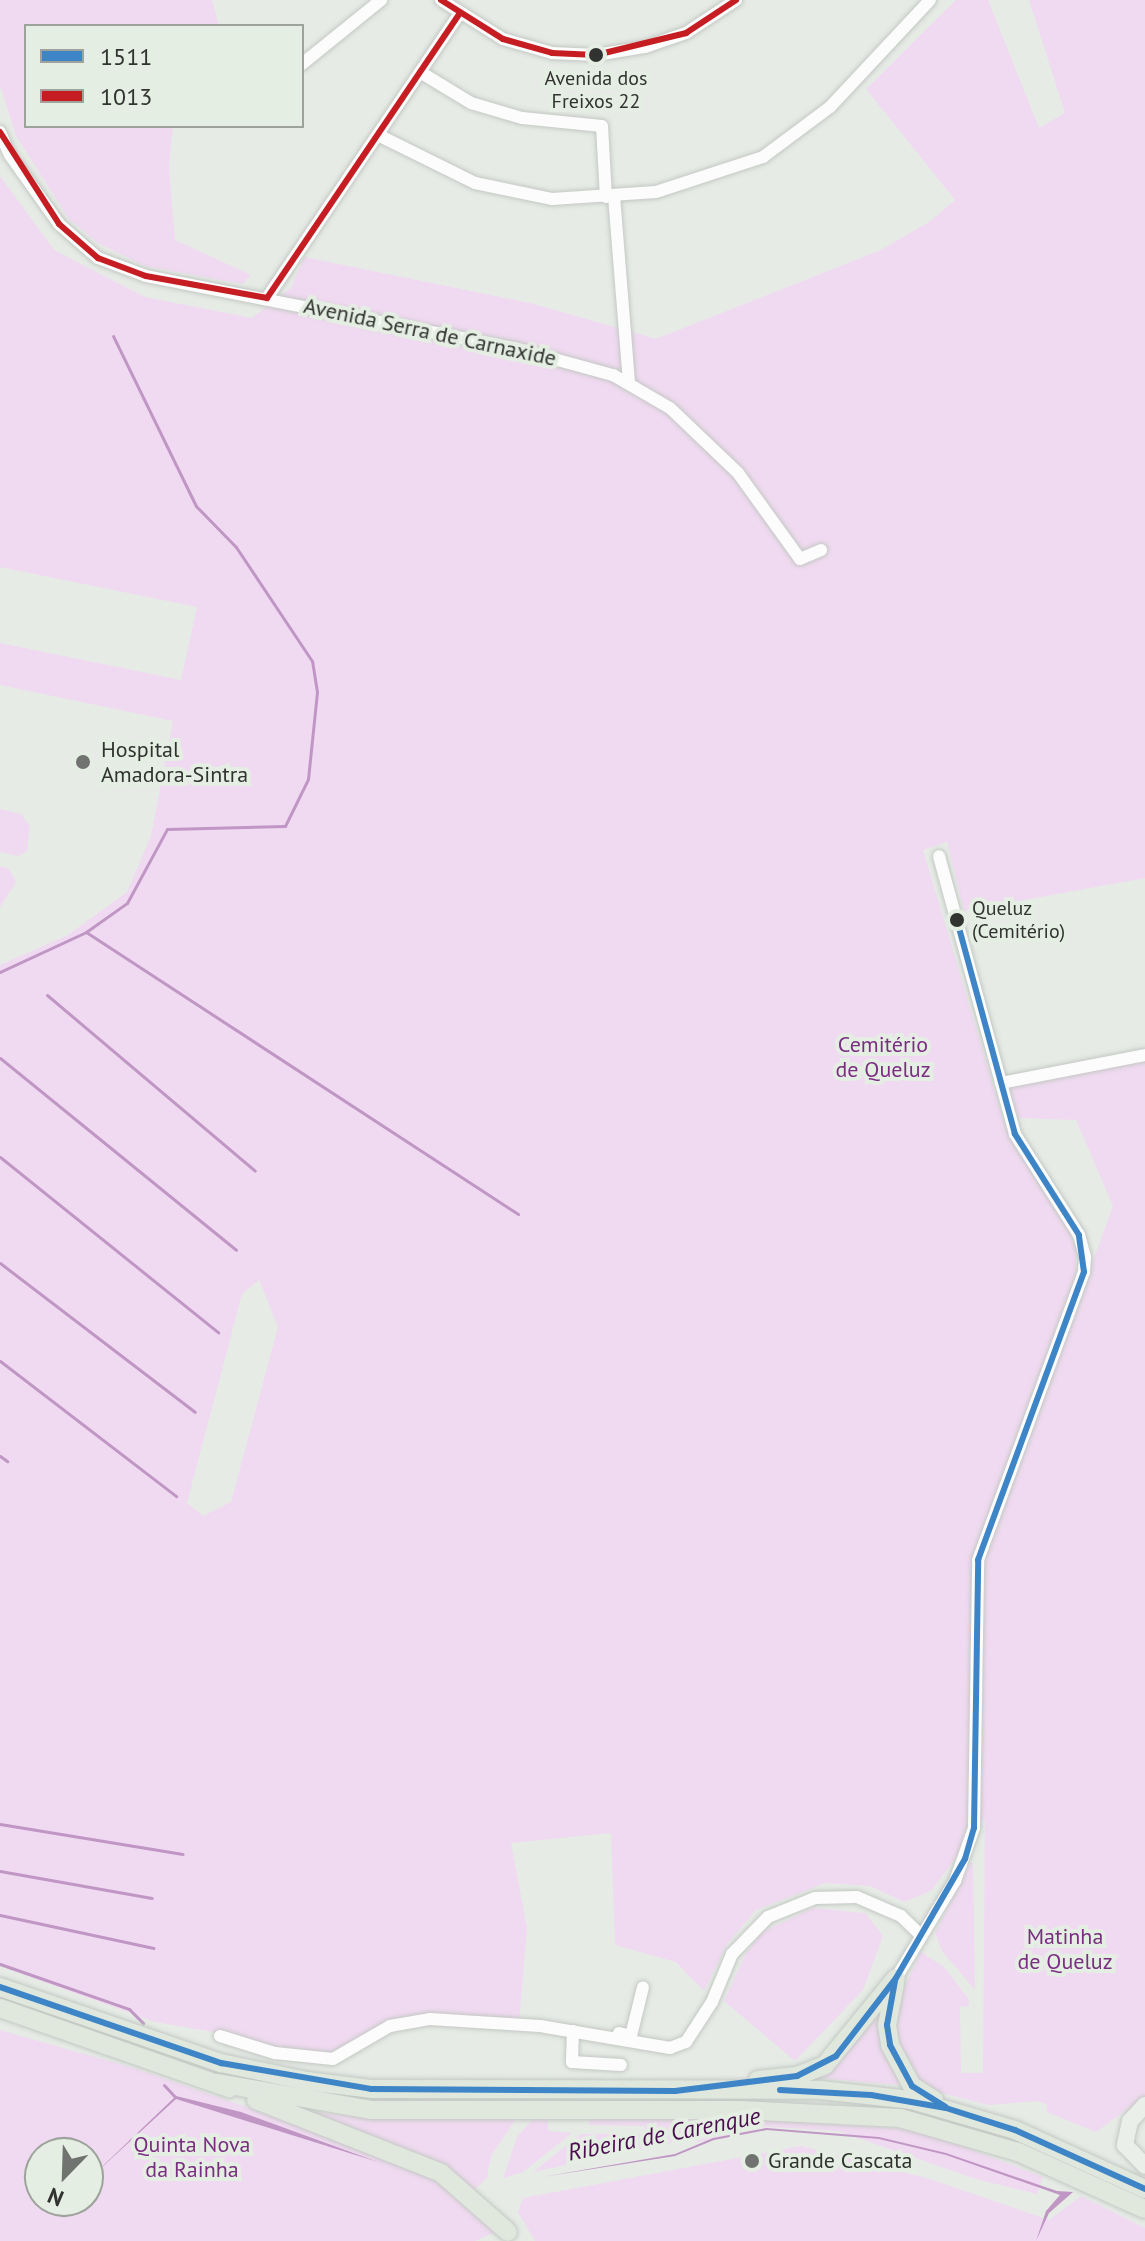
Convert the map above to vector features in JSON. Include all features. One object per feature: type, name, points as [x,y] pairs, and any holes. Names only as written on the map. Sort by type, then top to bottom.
[{"type":"highway","points":[[675,2091],[817,2070],[836,2056],[896,1978]]},
{"type":"highway","points":[[896,1978],[887,2025],[890,2045],[912,2086],[946,2108]]},
{"type":"highway","points":[[0,1987],[221,2063],[307,2081],[371,2089],[821,2090],[946,2108],[1015,2130],[1145,2189]]},
{"type":"highway","points":[[0,2008],[218,2083],[441,2173],[511,2236]]},
{"type":"highway","points":[[218,2083],[371,2110],[740,2110],[900,2118],[1018,2152],[1145,2209]]},
{"type":"main road","points":[[1145,2105],[1130,2121],[1125,2145],[1145,2166]]},
{"type":"street","points":[[304,62],[381,0]]},
{"type":"street","points":[[441,0],[459,14],[527,48],[596,55],[645,47],[686,33],[736,0]]},
{"type":"street","points":[[378,135],[475,183],[552,199],[610,197],[669,189],[763,157],[830,107],[930,0]]},
{"type":"street","points":[[267,298],[459,14]]},
{"type":"street","points":[[420,72],[484,107],[522,118],[602,126],[629,383]]},
{"type":"street","name":"Avenida Serra de Carnaxide","points":[[0,132],[10,155],[59,224],[98,258],[146,276],[514,348],[629,383],[670,408],[738,473],[800,559],[821,550]]},
{"type":"street","points":[[896,1978],[955,1881],[974,1828],[978,1560],[1084,1272],[1079,1235],[1015,1134],[939,856]]},
{"type":"street","points":[[1001,1083],[1145,1055]]},
{"type":"street","points":[[220,2036],[313,2060],[333,2059],[406,2020],[573,2031],[647,2046],[680,2046],[712,2002],[732,1954],[756,1927],[815,1898],[857,1897],[878,1903],[921,1935]]},
{"type":"street","points":[[601,2028],[631,2036],[643,1987]]},
{"type":"street","points":[[573,2031],[572,2062],[621,2065]]},
{"type":"green space","points":[[0,0],[212,0],[218,24],[24,24],[24,128],[173,128],[169,167],[175,240],[251,275],[243,284],[145,266],[98,243],[69,219],[16,136],[0,85]]},
{"type":"green space","points":[[956,0],[988,0],[1039,128],[1065,113],[1029,0],[1145,0],[1145,878],[964,911],[947,842],[923,850],[1006,1129],[1065,1221],[1076,1250],[1076,1273],[1085,1283],[1113,1206],[1076,1120],[1019,1118],[1001,1083],[1145,1060],[1145,2096],[1096,2132],[1047,2112],[1046,2104],[1036,2101],[989,2105],[934,2091],[918,2082],[897,2049],[894,2009],[921,1952],[944,1967],[969,1999],[969,2006],[960,2007],[961,2073],[983,2073],[985,1818],[931,1891],[904,1902],[870,1886],[825,1883],[756,1910],[727,1944],[704,1991],[676,1962],[615,1945],[611,1833],[511,1843],[527,1928],[519,2024],[406,2020],[313,2060],[231,2035],[155,2022],[0,1966],[0,965],[68,935],[127,892],[151,836],[173,721],[0,685],[0,643],[181,680],[197,607],[0,567],[0,176],[54,250],[145,297],[252,318],[291,288],[304,257],[530,303],[656,339],[881,250],[929,222],[955,200],[866,89]],"holes":[[[259,1280],[278,1327],[231,1502],[203,1516],[187,1503],[242,1294]]]},
{"type":"green space","points":[[0,809],[21,814],[30,826],[27,851],[18,856],[0,852]]},
{"type":"green space","points":[[0,866],[9,869],[16,882],[0,907]]},
{"type":"green space","points":[[970,1863],[973,1863],[975,1990],[942,1951],[935,1933]]},
{"type":"green space","points":[[813,1908],[865,1913],[883,1936],[863,1990],[795,2061],[724,2001],[746,1953],[762,1932]]},
{"type":"green space","points":[[882,2002],[883,2042],[900,2085],[819,2078]]},
{"type":"green space","name":"Quinta Nova da Rainha","points":[[0,2030],[140,2070],[381,2154],[443,2183],[495,2232],[475,2241],[0,2241]]},
{"type":"green space","points":[[305,2111],[339,2115],[516,2119],[491,2156],[487,2178],[474,2190],[443,2167]]},
{"type":"green space","points":[[548,2118],[548,2131],[572,2133],[523,2172],[503,2178],[517,2137],[533,2119]]},
{"type":"green space","points":[[589,2118],[757,2119],[919,2130],[1043,2177],[1037,2194],[976,2179],[838,2131],[756,2126],[699,2142],[689,2139],[533,2172],[581,2134],[644,2134],[645,2126],[589,2125]]},
{"type":"green space","points":[[801,2146],[930,2179],[1049,2220],[1081,2196],[1145,2228],[1145,2241],[535,2241],[518,2212],[523,2198]]},
{"type":"shaded area","points":[[176,2096],[241,2112],[378,2162],[176,2099],[104,2165]]},
{"type":"shaded area","points":[[766,2128],[879,2137],[946,2153],[1057,2191],[1073,2192],[1049,2213],[1036,2241],[1046,2211],[1060,2195],[946,2155],[879,2139],[767,2130],[714,2140],[675,2156],[542,2177],[675,2154],[713,2138]]},
{"type":"waterway","points":[[0,972],[86,932],[127,903],[167,829],[285,826],[308,779],[317,692],[312,661],[236,547],[196,506],[113,336]]},
{"type":"waterway","points":[[86,932],[518,1214]]},
{"type":"waterway","points":[[47,995],[255,1171]]},
{"type":"waterway","points":[[0,1058],[236,1250]]},
{"type":"waterway","points":[[0,1157],[218,1332]]},
{"type":"waterway","points":[[0,1263],[195,1412]]},
{"type":"waterway","points":[[0,1361],[176,1496]]},
{"type":"waterway","points":[[0,1456],[7,1461]]},
{"type":"waterway","points":[[0,1824],[183,1854]]},
{"type":"waterway","points":[[0,1871],[152,1898]]},
{"type":"waterway","points":[[0,1915],[154,1948]]},
{"type":"waterway","points":[[0,1964],[129,2009],[143,2023]]},
{"type":"waterway","points":[[164,2085],[175,2097]]},
{"type":"transit line","name":"1013","points":[[441,0],[503,39],[552,53],[596,55],[686,33],[736,0]]},
{"type":"transit line","name":"1013","points":[[267,298],[459,14]]},
{"type":"transit line","name":"1013","points":[[0,132],[59,224],[98,258],[146,276],[267,298]]},
{"type":"transit line","name":"1511","points":[[0,1987],[221,2063],[371,2089],[675,2091],[797,2076],[836,2056],[896,1978],[965,1859],[974,1828],[978,1560],[1084,1272],[1079,1235],[1015,1134],[957,920]]},
{"type":"transit line","name":"1511","points":[[895,1981],[887,2025],[890,2045],[912,2086],[945,2107]]},
{"type":"transit line","name":"1511","points":[[780,2090],[871,2095],[946,2108],[1015,2130],[1145,2189]]},
{"type":"place","name":"Avenida dos Freixos 22","points":[[596,55]]},
{"type":"place","name":"Hospital Amadora-Sintra","points":[[83,762]]},
{"type":"place","name":"Queluz (Cemitério)","points":[[957,920]]},
{"type":"place","name":"Grande Cascata","points":[[752,2161]]},
{"type":"park label","name":"Cemitério de Queluz","points":[[883,1056]]},
{"type":"park label","name":"Matinha de Queluz","points":[[1065,1948]]},
{"type":"water label","name":"Ribeira de Carenque","points":[[664,2134]]}]
